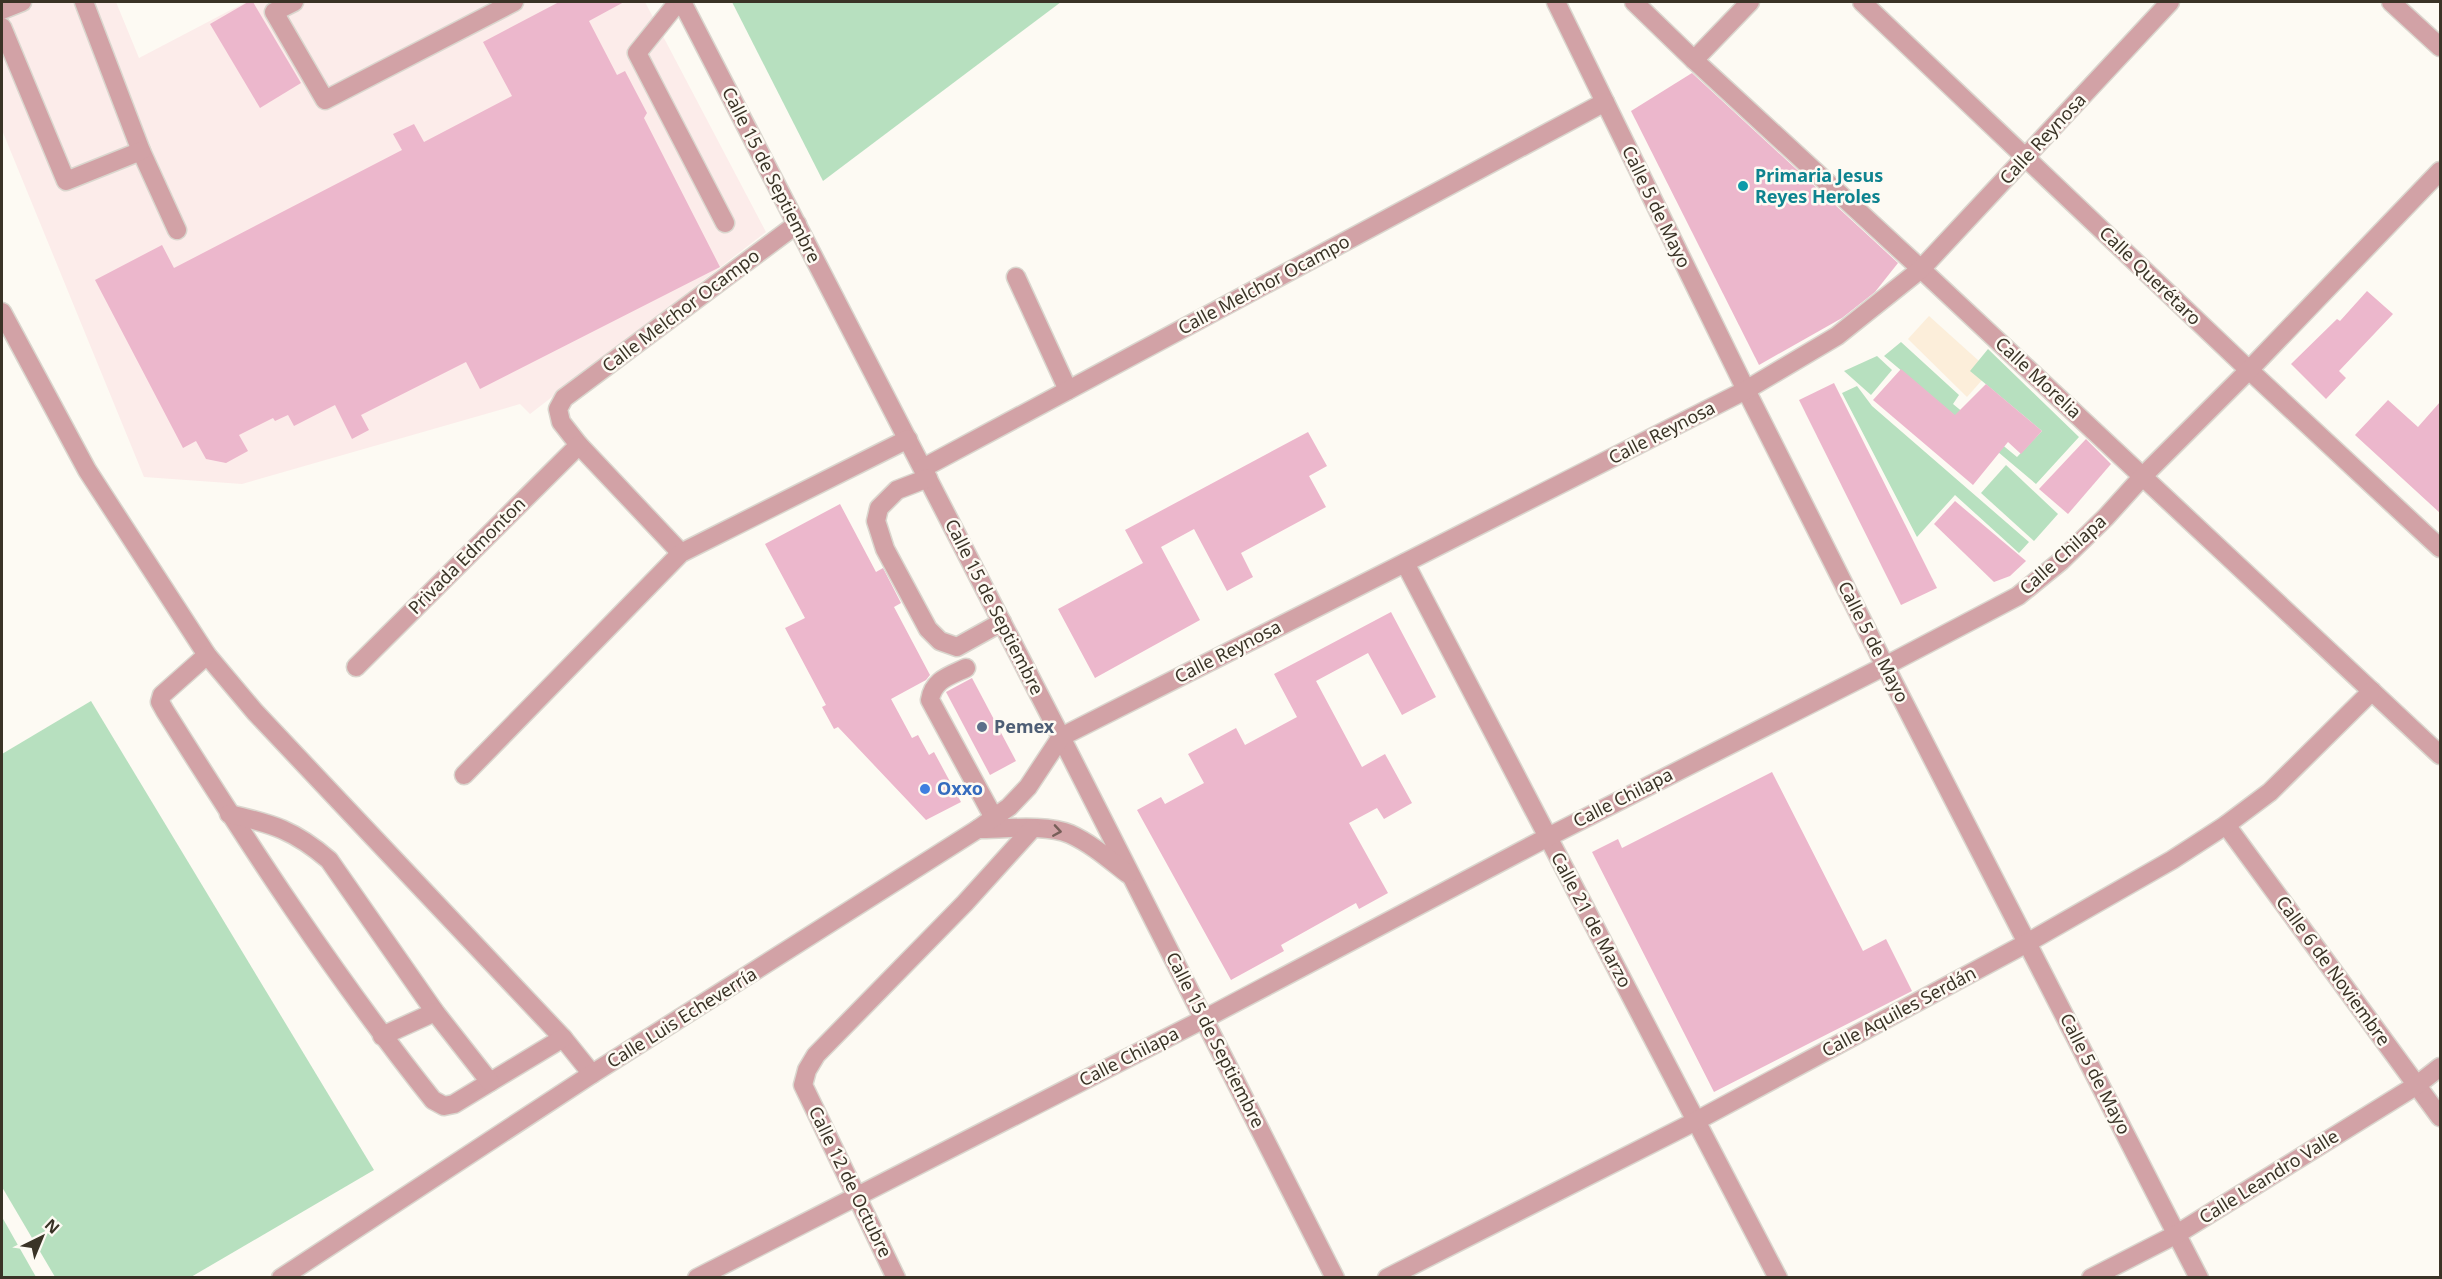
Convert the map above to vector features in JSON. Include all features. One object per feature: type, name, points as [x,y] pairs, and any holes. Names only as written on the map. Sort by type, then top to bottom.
[{"type":"street","points":[[2,10],[22,2]]},
{"type":"street","points":[[84,2],[141,151],[177,230]]},
{"type":"street","points":[[294,2],[274,12],[324,100],[511,2]]},
{"type":"street","points":[[680,2],[638,53],[725,223]]},
{"type":"street","name":"Calle 15 de Septiembre","points":[[680,2],[1061,736],[1335,1278]]},
{"type":"street","name":"Calle 5 de Mayo","points":[[1556,2],[1746,390],[1885,666],[2199,1278]]},
{"type":"street","name":"Calle Morelia","points":[[1634,2],[2440,755]]},
{"type":"street","points":[[1694,60],[1750,2]]},
{"type":"street","name":"Calle Querétaro","points":[[1862,2],[2440,548]]},
{"type":"street","name":"Calle Reynosa","points":[[1061,736],[1746,390],[1838,336],[1921,269],[2170,2]]},
{"type":"street","points":[[2391,2],[2440,47]]},
{"type":"street","points":[[2,27],[66,181],[141,151]]},
{"type":"street","name":"Calle Melchor Ocampo","points":[[1002,622],[957,646],[940,641],[928,629],[885,549],[876,521],[879,507],[897,490],[1068,390],[1605,102]]},
{"type":"street","name":"Calle Chilapa","points":[[697,1278],[1204,1019],[1548,837],[2018,596],[2061,561],[2106,517],[2143,476],[2249,370],[2440,171]]},
{"type":"street","name":"Calle Melchor Ocampo","points":[[579,445],[561,422],[558,409],[564,398],[797,224]]},
{"type":"street","points":[[1017,277],[1068,390]]},
{"type":"street","points":[[2,312],[87,470],[207,655],[255,712],[562,1038],[592,1074]]},
{"type":"street","points":[[464,775],[681,553],[908,439]]},
{"type":"street","points":[[579,445],[681,553]]},
{"type":"street","name":"Privada Edmonton","points":[[356,667],[579,445]]},
{"type":"street","name":"Calle 21 de Marzo","points":[[1405,563],[1778,1278]]},
{"type":"street","points":[[207,655],[162,695],[160,702],[229,814],[306,929],[382,1036],[433,1100],[444,1106],[454,1104],[562,1038]]},
{"type":"street","points":[[966,668],[932,688],[930,700],[994,818]]},
{"type":"street","name":"Calle Aquiles Serdán","points":[[1387,1278],[1696,1121],[2027,943],[2172,860],[2226,825],[2270,792],[2372,691]]},
{"type":"street","name":"Calle Luis Echeverría","points":[[281,1278],[592,1074],[994,818],[1009,807],[1028,787],[1061,736]]},
{"type":"street","points":[[229,814],[271,824],[305,840],[329,860],[435,1012],[490,1082]]},
{"type":"street","name":"Calle 6 de Noviembre","points":[[2226,825],[2440,1116]]},
{"type":"street","points":[[978,829],[1032,829],[1069,833],[1094,848],[1134,879]]},
{"type":"street","name":"Calle 12 de Octubre","points":[[896,1278],[803,1086],[807,1070],[816,1055],[965,903],[1032,829]]},
{"type":"street","points":[[382,1036],[435,1012]]},
{"type":"street","name":"Calle Leandro Valle","points":[[2091,1278],[2177,1234],[2417,1085],[2440,1067]]},
{"type":"shaded area","points":[[2,2],[116,2],[139,58],[246,2],[645,2],[766,232],[530,414],[520,404],[242,484],[144,477],[2,130]]},
{"type":"shaded area","points":[[1929,316],[1990,371],[1967,397],[1908,339]]},
{"type":"green space","points":[[732,2],[1061,2],[823,181]]},
{"type":"green space","points":[[1901,342],[1959,395],[1953,404],[2017,457],[2042,431],[1970,371],[1988,349],[2079,437],[2036,484],[1884,356]]},
{"type":"green space","points":[[1877,356],[1892,370],[1871,395],[1844,371]]},
{"type":"green space","points":[[1857,386],[1872,406],[2029,542],[2019,553],[1955,495],[1917,537],[1842,393]]},
{"type":"green space","points":[[2006,465],[2058,514],[2034,541],[1981,493]]},
{"type":"green space","points":[[91,701],[374,1170],[191,1277],[55,1277],[2,1187],[2,754]]},
{"type":"green space","points":[[2,1217],[36,1277],[2,1277]]},
{"type":"building","points":[[248,2],[253,2],[301,83],[260,108],[210,24]]},
{"type":"building","points":[[559,2],[624,2],[589,21],[617,75],[625,71],[647,113],[644,118],[720,267],[480,389],[466,362],[361,415],[369,430],[352,439],[335,405],[294,426],[288,415],[275,421],[273,418],[239,435],[248,451],[226,463],[206,459],[196,441],[183,448],[95,280],[162,245],[174,268],[402,150],[393,134],[414,124],[424,142],[512,96],[483,42]]},
{"type":"building","name":"Primaria Jesus Reyes Heroles","points":[[1692,73],[1898,263],[1875,292],[1842,318],[1759,365],[1631,111]]},
{"type":"building","points":[[2367,291],[2393,314],[2339,371],[2346,378],[2326,399],[2291,364],[2337,319],[2340,321]]},
{"type":"building","points":[[1901,369],[1955,415],[1986,384],[2042,431],[2021,454],[2008,442],[1973,485],[1873,400]]},
{"type":"building","points":[[1834,383],[1937,588],[1901,605],[1799,400]]},
{"type":"building","points":[[2388,400],[2418,427],[2440,402],[2440,513],[2355,435]]},
{"type":"building","points":[[1308,432],[1327,466],[1309,476],[1326,507],[1241,553],[1253,577],[1227,591],[1194,529],[1161,547],[1200,620],[1095,678],[1058,609],[1143,563],[1125,530]]},
{"type":"building","points":[[2086,439],[2111,464],[2068,514],[2039,489]]},
{"type":"building","points":[[1955,501],[2026,561],[2010,576],[1994,582],[1934,524]]},
{"type":"building","points":[[840,504],[876,572],[883,568],[901,603],[894,607],[930,675],[926,680],[891,699],[912,738],[918,735],[929,755],[934,752],[961,802],[926,820],[838,727],[834,729],[822,707],[826,705],[785,628],[805,618],[765,544]]},
{"type":"building","points":[[1391,612],[1436,697],[1402,715],[1368,653],[1316,681],[1362,767],[1385,754],[1412,803],[1384,819],[1377,808],[1349,823],[1388,893],[1359,909],[1356,903],[1281,945],[1284,951],[1231,980],[1137,810],[1161,797],[1165,804],[1204,783],[1188,754],[1236,728],[1245,745],[1297,717],[1274,674]]},
{"type":"building","points":[[972,678],[1016,761],[990,775],[946,692]]},
{"type":"building","points":[[1772,772],[1863,951],[1886,939],[1912,991],[1714,1092],[1592,852],[1618,839],[1622,848]]},
{"type":"place","name":"Primaria Jesus Reyes Heroles","points":[[1743,186]]},
{"type":"place","name":"Pemex","points":[[982,727]]},
{"type":"place","name":"Oxxo","points":[[925,789]]}]
